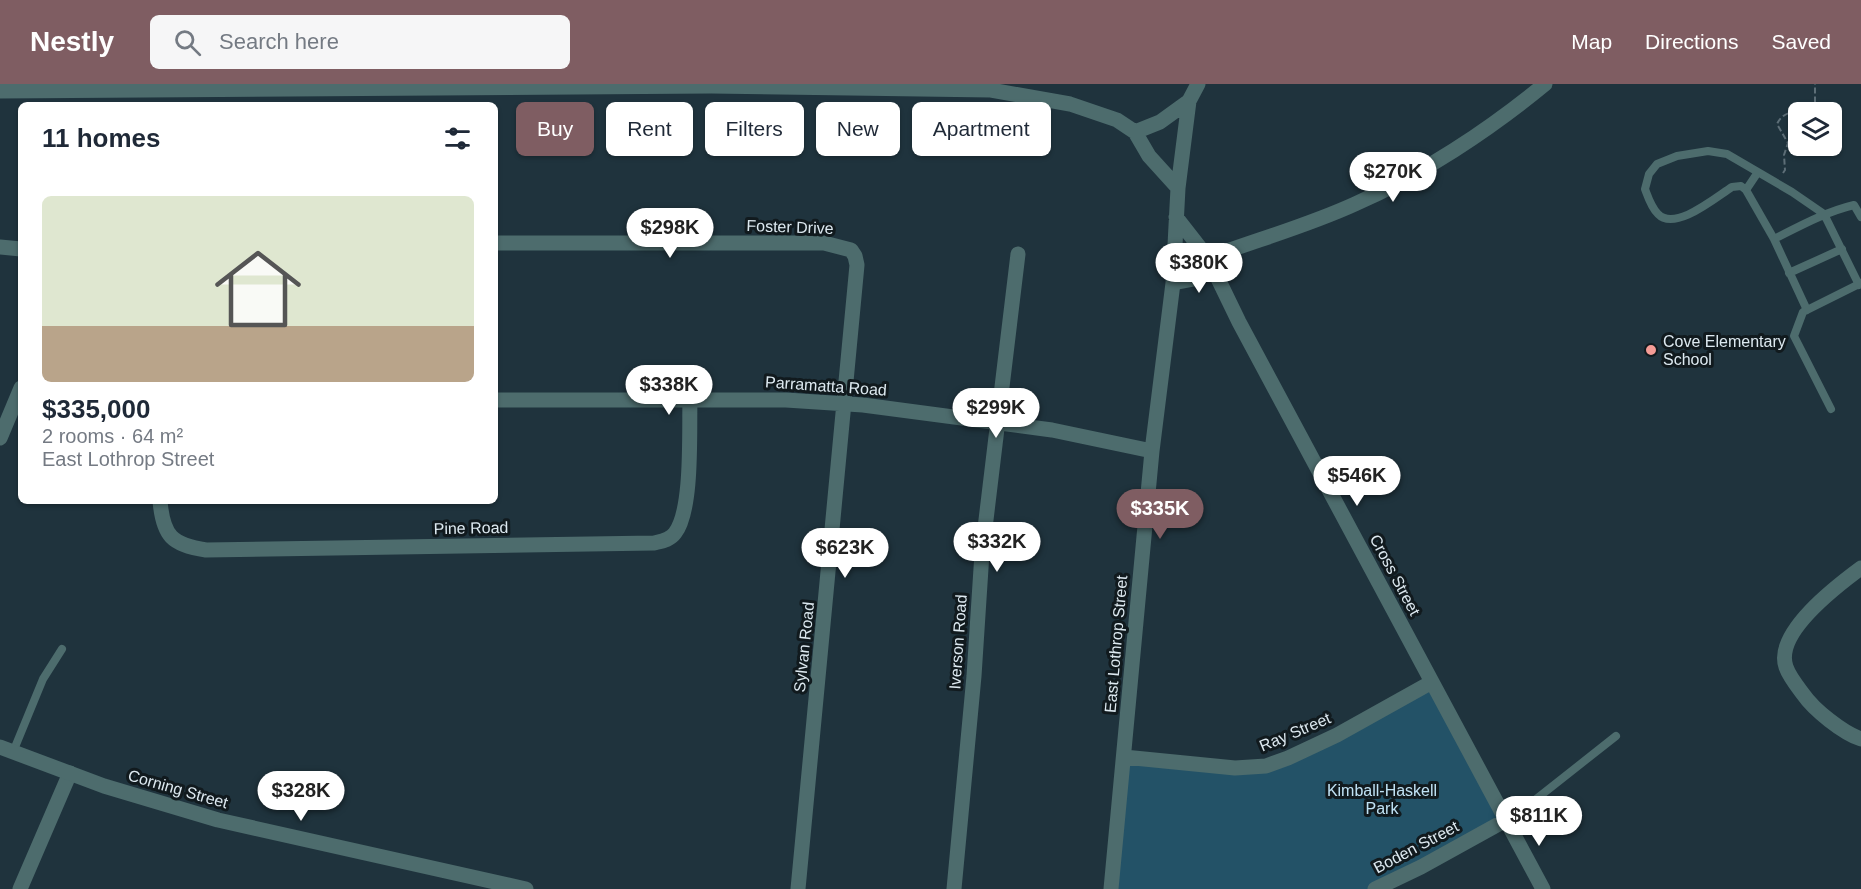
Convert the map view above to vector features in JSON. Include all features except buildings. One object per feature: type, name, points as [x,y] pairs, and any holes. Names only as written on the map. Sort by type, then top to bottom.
[{"type":"street","points":[[1135,132],[1160,122],[1189,101],[1198,84]]},
{"type":"street","points":[[1173,283],[1194,279],[1211,264],[1367,198],[1426,167],[1545,84]]},
{"type":"street","points":[[0,91],[711,86],[991,90],[1070,104],[1117,120],[1135,132],[1149,156],[1178,188]]},
{"type":"street","points":[[142,102],[148,89]]},
{"type":"street","name":"East Lothrop Street","points":[[1112,889],[1152,451],[1173,283],[1178,188],[1189,101]]},
{"type":"street","name":"Cross Street","points":[[1176,217],[1211,264],[1239,322],[1543,889]]},
{"type":"street","name":"Foster Drive","points":[[498,243],[824,243],[851,250],[857,265]]},
{"type":"street","points":[[0,247],[18,249]]},
{"type":"street","name":"Iverson Road","points":[[954,889],[974,676],[982,553],[1018,254]]},
{"type":"street","name":"Sylvan Road","points":[[798,889],[829,581],[857,265]]},
{"type":"street","name":"Parramatta Road","points":[[498,400],[786,400],[844,404],[1052,430],[1152,451]]},
{"type":"street","name":"Pine Road","points":[[161,504],[165,528],[172,538],[184,546],[206,550],[654,543],[667,540],[675,534],[684,515],[690,400]]},
{"type":"street","points":[[0,438],[12,404]]},
{"type":"street","points":[[1861,567],[1834,587],[1801,622],[1786,646],[1785,665],[1810,705],[1861,739]]},
{"type":"street","name":"Ray Street","points":[[1124,757],[1230,767],[1266,766],[1330,739],[1432,682]]},
{"type":"street","name":"Corning Street","points":[[6,750],[104,786],[218,820],[526,889]]},
{"type":"street","points":[[20,889],[70,774]]},
{"type":"street","name":"Boden Street","points":[[1375,889],[1421,867],[1506,820]]},
{"type":"lane","points":[[1807,310],[1774,239],[1746,190],[1741,186],[1732,187],[1679,219],[1667,219],[1658,215],[1645,189],[1649,174],[1657,164],[1677,156],[1708,151],[1727,154],[1824,214],[1860,284],[1803,312],[1794,336],[1831,409]]},
{"type":"lane","points":[[1746,190],[1758,172]]},
{"type":"lane","points":[[1774,239],[1824,214],[1854,205],[1861,217]]},
{"type":"lane","points":[[1789,273],[1842,249]]},
{"type":"lane","points":[[6,750],[43,679],[62,649]]},
{"type":"lane","points":[[1506,820],[1521,812],[1616,736]]},
{"type":"path","points":[[1777,183],[1785,170],[1784,155],[1788,143],[1777,124],[1778,120],[1782,116],[1796,110],[1805,110],[1815,104],[1815,84]]},
{"type":"green space","name":"Kimball-Haskell Park","points":[[1432,682],[1506,820],[1380,889],[1118,889],[1124,757],[1235,768],[1288,758]]},
{"type":"place","name":"Cove Elementary School","points":[[1651,350]]}]
